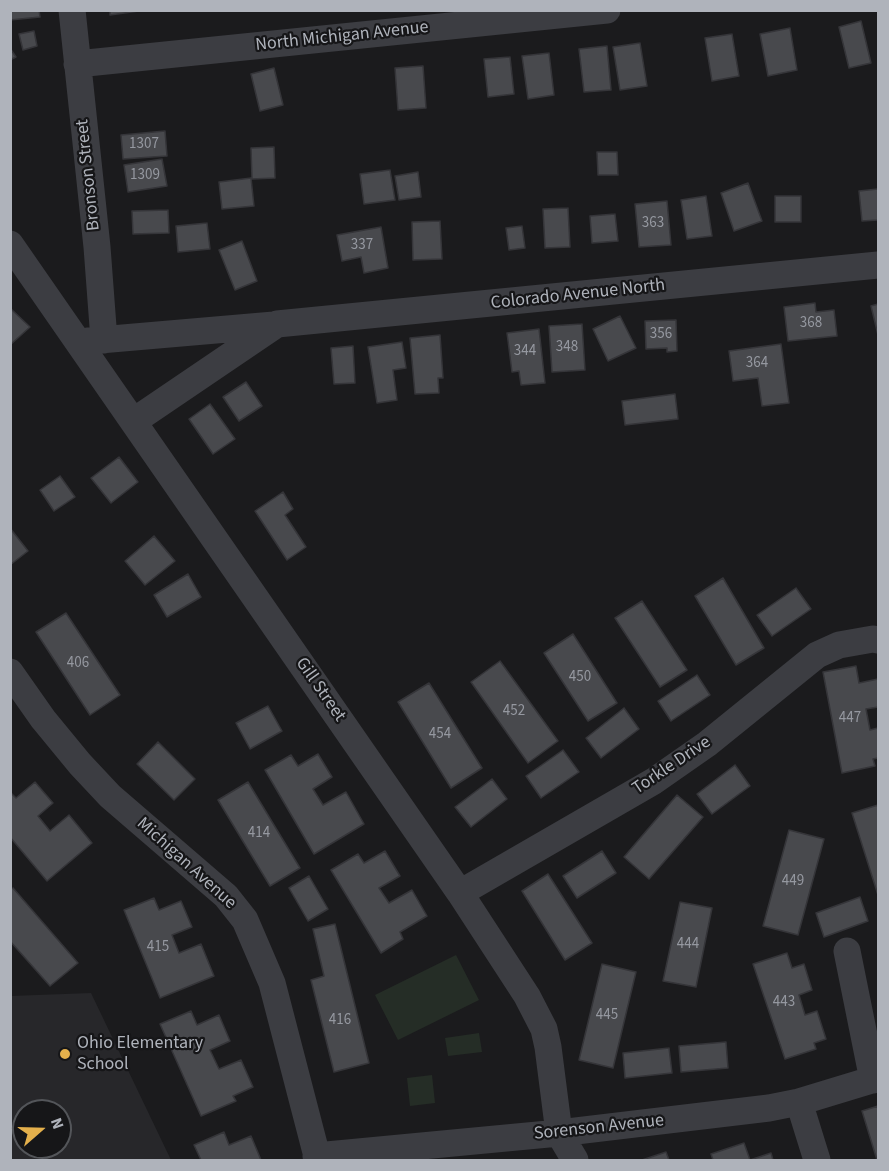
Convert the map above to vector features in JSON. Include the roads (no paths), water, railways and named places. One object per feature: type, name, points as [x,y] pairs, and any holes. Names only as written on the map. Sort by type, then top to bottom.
[{"type":"street","name":"Bronson Street","points":[[72,10],[97,247],[91,341]]},
{"type":"street","name":"North Michigan Avenue","points":[[77,64],[607,10]]},
{"type":"street","name":"Gill Street","points":[[10,244],[91,341],[134,421],[460,893],[527,996],[544,1029],[560,1133],[575,1161]]},
{"type":"street","name":"Colorado Avenue North","points":[[91,341],[879,265]]},
{"type":"street","name":"Colorado Avenue North","points":[[134,421],[277,324]]},
{"type":"street","name":"Torkle Drive","points":[[460,893],[654,782],[707,744],[817,655],[839,645],[879,640]]},
{"type":"street","name":"Michigan Avenue","points":[[10,672],[43,719],[110,796],[226,896],[245,920],[272,983],[317,1158]]},
{"type":"street","points":[[846,951],[876,1079]]},
{"type":"street","name":"Sorenson Avenue","points":[[317,1158],[560,1133],[769,1108],[799,1102],[876,1079]]},
{"type":"street","points":[[799,1102],[817,1161]]},
{"type":"place","name":"Ohio Elementary School","points":[[65,1054]]}]
